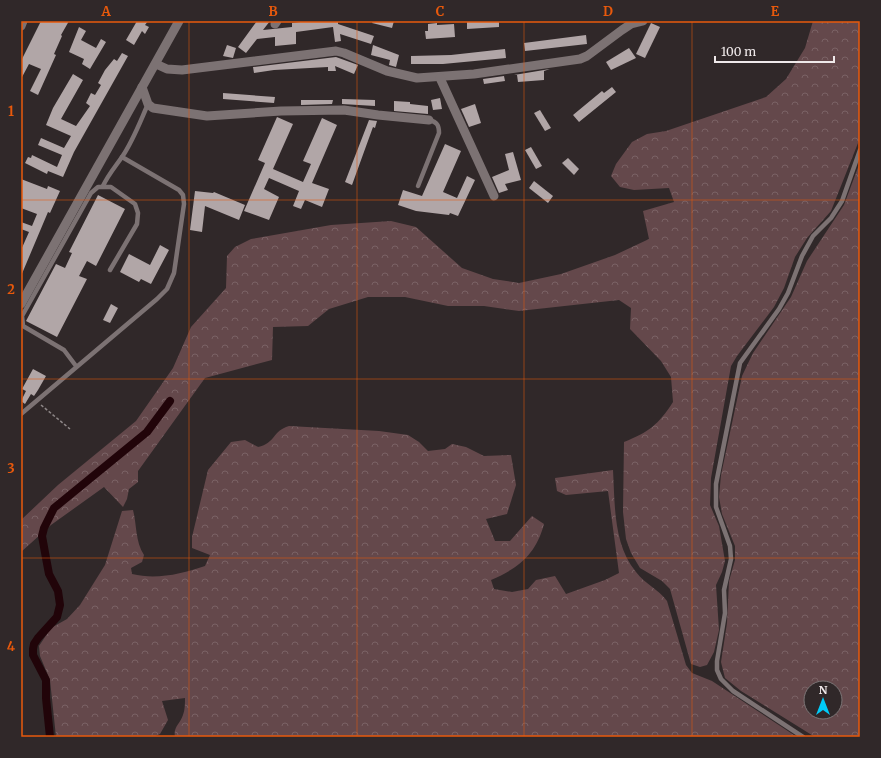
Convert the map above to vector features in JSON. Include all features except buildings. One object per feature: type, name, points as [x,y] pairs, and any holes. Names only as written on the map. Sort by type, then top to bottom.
[{"type":"street","points":[[21,26],[23,21]]},
{"type":"street","points":[[21,304],[156,64],[178,21]]},
{"type":"street","points":[[156,64],[167,69],[182,70],[336,51],[387,72],[404,77],[440,78],[580,59],[631,24],[643,21]]},
{"type":"street","points":[[440,78],[494,196]]},
{"type":"street","points":[[142,87],[148,104],[159,110],[207,116],[281,111],[344,110],[429,120]]},
{"type":"lane","points":[[103,186],[110,171],[122,157],[148,104]]},
{"type":"lane","points":[[418,186],[439,127],[435,121],[429,120]]},
{"type":"lane","points":[[803,737],[733,691],[721,679],[717,670],[717,661],[725,613],[724,590],[731,559],[730,546],[716,507],[716,484],[740,363],[779,309],[788,292],[802,256],[814,236],[831,218],[842,201],[860,150]]},
{"type":"lane","points":[[21,414],[76,366],[157,300],[167,289],[174,273],[184,204],[183,196],[179,190],[122,157]]},
{"type":"lane","points":[[76,366],[64,350],[23,326],[22,316],[91,193],[98,187],[103,186],[111,187],[135,204],[138,213],[137,224],[110,270]]},
{"type":"path","points":[[36,401],[70,429]]},
{"type":"green space","points":[[813,21],[860,21],[860,138],[831,211],[807,238],[795,257],[784,288],[774,307],[731,366],[711,478],[710,505],[719,526],[725,561],[716,585],[719,630],[714,652],[707,665],[700,667],[691,664],[670,589],[662,581],[640,568],[631,553],[626,539],[623,512],[624,442],[640,435],[652,427],[663,417],[673,402],[671,377],[661,361],[630,329],[631,308],[619,300],[519,311],[484,306],[448,306],[405,297],[368,297],[329,309],[308,326],[273,327],[272,360],[205,378],[138,471],[138,482],[129,489],[127,499],[123,507],[104,487],[51,525],[21,552],[21,520],[58,485],[136,421],[173,368],[191,327],[226,288],[227,256],[235,247],[251,239],[331,225],[391,221],[416,227],[462,268],[493,279],[519,283],[561,274],[615,255],[649,239],[643,211],[674,202],[669,188],[634,190],[620,187],[611,176],[616,164],[632,142],[647,134],[666,131],[766,97],[786,79],[805,48]]},
{"type":"green space","points":[[860,162],[860,737],[815,737],[741,691],[725,678],[721,662],[727,623],[729,581],[735,560],[735,546],[722,514],[719,497],[721,475],[742,376],[753,353],[791,297],[807,261],[844,205]]},
{"type":"green space","points":[[289,426],[379,431],[408,435],[419,442],[428,451],[445,449],[452,444],[466,447],[484,456],[511,455],[516,485],[507,514],[486,519],[495,541],[510,541],[532,516],[544,524],[541,535],[525,559],[510,570],[491,580],[494,589],[512,592],[528,589],[536,580],[555,576],[566,594],[605,580],[619,573],[608,491],[566,495],[557,491],[555,478],[613,470],[615,510],[619,536],[623,549],[628,561],[636,572],[667,601],[686,665],[692,673],[712,681],[797,737],[175,737],[176,728],[184,713],[185,698],[162,701],[168,720],[160,734],[153,737],[56,737],[50,680],[40,656],[39,646],[51,628],[67,619],[80,605],[105,565],[122,511],[133,510],[139,544],[144,555],[142,562],[131,568],[132,574],[141,576],[160,576],[205,566],[210,555],[192,548],[192,537],[208,470],[231,442],[245,440],[258,447],[268,443],[280,431]]},
{"type":"waterway","points":[[50,737],[46,698],[46,680],[33,655],[34,644],[57,617],[60,605],[58,591],[49,574],[42,536],[44,528],[54,508],[147,432],[170,401]]}]
